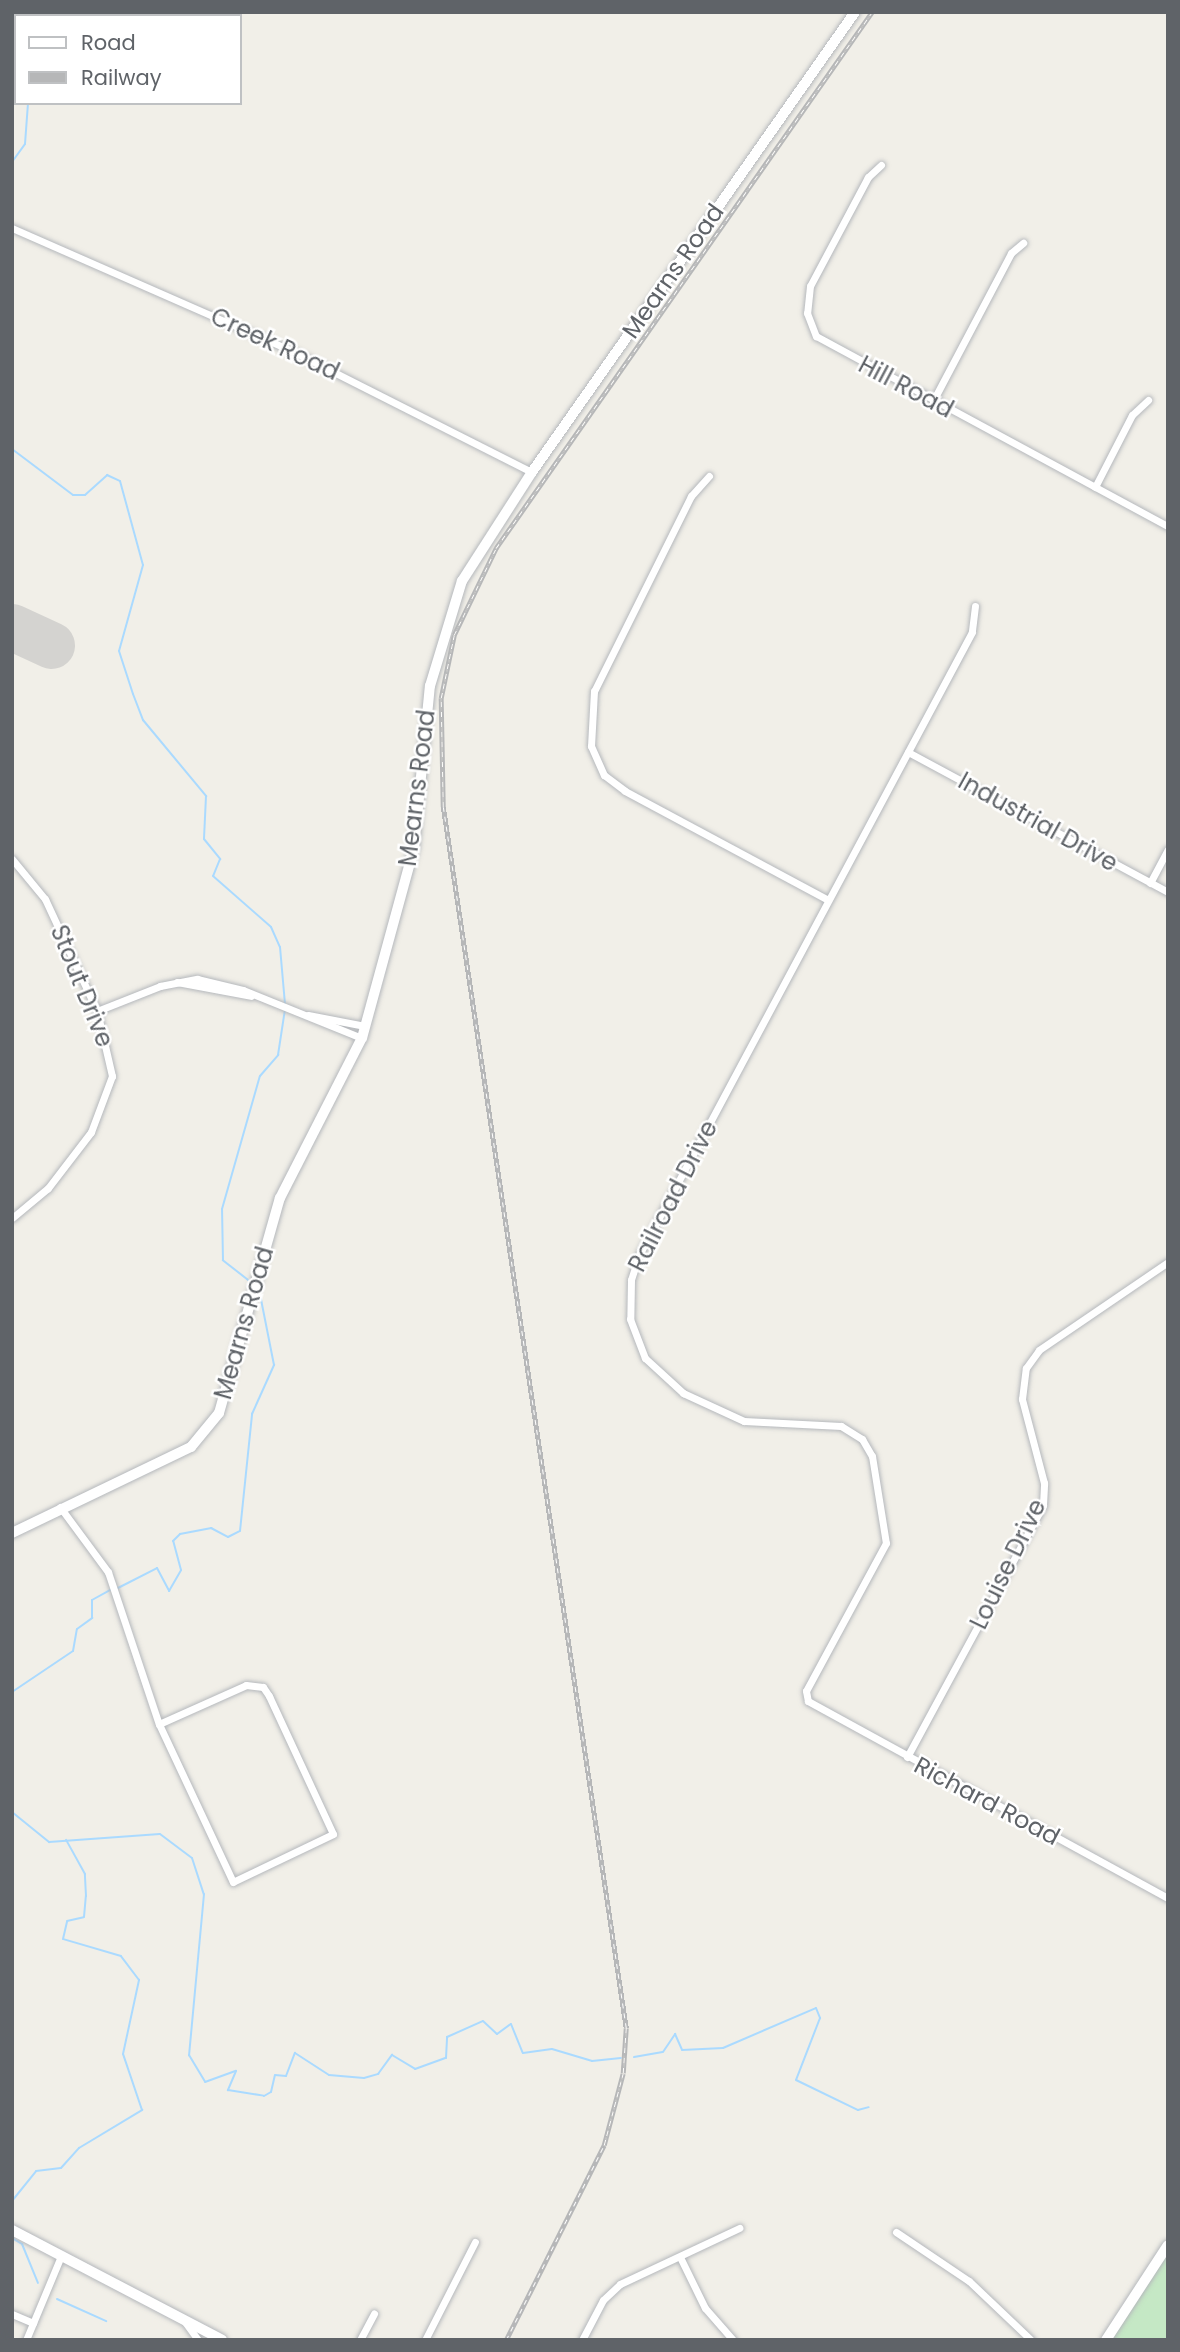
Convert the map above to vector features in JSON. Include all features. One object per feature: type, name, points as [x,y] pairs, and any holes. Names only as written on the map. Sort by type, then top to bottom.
[{"type":"main road","points":[[14,2231],[222,2340]]},
{"type":"main road","points":[[1106,2340],[1168,2245]]},
{"type":"street","name":"Mearns Road","points":[[12,1533],[202,1437],[225,1399],[280,1198],[362,1038],[414,848],[429,686],[442,634],[473,559],[531,472],[855,12]]},
{"type":"street","name":"Hill Road","points":[[881,166],[869,177],[814,278],[807,313],[829,346],[1168,526]]},
{"type":"street","name":"Creek Road","points":[[12,228],[292,351],[531,472]]},
{"type":"street","points":[[933,401],[1004,265],[1023,243]]},
{"type":"street","points":[[1095,487],[1132,415],[1148,400]]},
{"type":"street","points":[[709,476],[691,496],[599,680],[589,708],[591,746],[604,775],[625,791],[828,900]]},
{"type":"street","name":"Railroad Drive","points":[[808,1701],[806,1691],[886,1543],[872,1456],[862,1439],[841,1426],[744,1422],[675,1389],[639,1347],[629,1298],[639,1255],[972,632],[975,606]]},
{"type":"street","name":"Industrial Drive","points":[[908,752],[1168,892]]},
{"type":"street","points":[[1150,883],[1168,849]]},
{"type":"street","name":"Stout Drive","points":[[12,859],[46,899],[97,1011],[111,1060],[104,1109],[48,1188],[12,1218]]},
{"type":"street","points":[[97,1011],[177,982],[216,982],[265,1002],[308,1015],[362,1038]]},
{"type":"street","points":[[308,1015],[365,1026]]},
{"type":"street","name":"Louise Drive","points":[[907,1758],[1043,1505],[1044,1483],[1022,1399],[1026,1367],[1040,1350],[1168,1262]]},
{"type":"street","points":[[60,1507],[108,1572],[126,1618],[159,1724],[233,1882],[333,1834],[263,1687],[246,1685],[159,1724]]},
{"type":"street","name":"Richard Road","points":[[808,1701],[907,1758],[1168,1898]]},
{"type":"street","points":[[582,2340],[613,2289],[738,2228]]},
{"type":"street","points":[[897,2232],[969,2281],[1031,2340]]},
{"type":"street","points":[[425,2340],[475,2242]]},
{"type":"street","points":[[26,2340],[61,2256]]},
{"type":"street","points":[[680,2258],[705,2308],[733,2340]]},
{"type":"street","points":[[12,2314],[33,2323]]},
{"type":"street","points":[[360,2340],[374,2314]]},
{"type":"street","points":[[182,2319],[198,2340]]},
{"type":"green space","points":[[1168,2247],[1168,2340],[1106,2340]]},
{"type":"waterway","points":[[12,162],[25,144],[28,105]]},
{"type":"waterway","points":[[12,449],[73,495],[85,495],[107,475],[120,481],[143,565],[119,651],[143,720],[206,796],[204,839],[220,859],[213,876],[271,927],[280,947],[285,1004]]},
{"type":"waterway","points":[[252,1283],[223,1260],[222,1209],[260,1076],[278,1055],[285,1009]]},
{"type":"waterway","points":[[116,1589],[157,1568],[169,1591],[181,1570],[173,1541],[180,1534],[211,1528],[228,1537],[240,1531],[252,1414],[274,1365],[259,1289]]},
{"type":"waterway","points":[[12,1692],[73,1651],[77,1629],[92,1618],[92,1600],[110,1590]]},
{"type":"waterway","points":[[12,1812],[49,1842],[160,1834],[192,1858],[204,1894],[189,2055],[205,2082],[236,2071],[228,2090],[264,2096],[271,2092],[275,2075],[286,2076],[295,2053],[329,2075],[364,2078],[378,2074],[392,2055],[415,2069],[446,2058],[447,2037],[483,2021],[497,2034],[511,2024],[523,2053],[552,2049],[592,2061],[621,2058]]},
{"type":"waterway","points":[[12,2201],[36,2171],[61,2168],[79,2148],[142,2110],[123,2054],[139,1980],[121,1956],[63,1939],[67,1921],[84,1917],[86,1896],[85,1874],[66,1840]]},
{"type":"waterway","points":[[634,2057],[663,2052],[675,2034],[682,2050],[723,2048],[816,2008],[820,2018],[796,2080],[858,2110],[869,2107]]},
{"type":"waterway","points":[[12,2238],[22,2244],[38,2283]]},
{"type":"waterway","points":[[57,2299],[106,2321]]},
{"type":"runway","points":[[12,627],[51,645]]},
{"type":"railway","points":[[506,2340],[604,2145],[623,2073],[626,2028],[443,807],[441,698],[454,635],[496,548],[872,12]]}]
